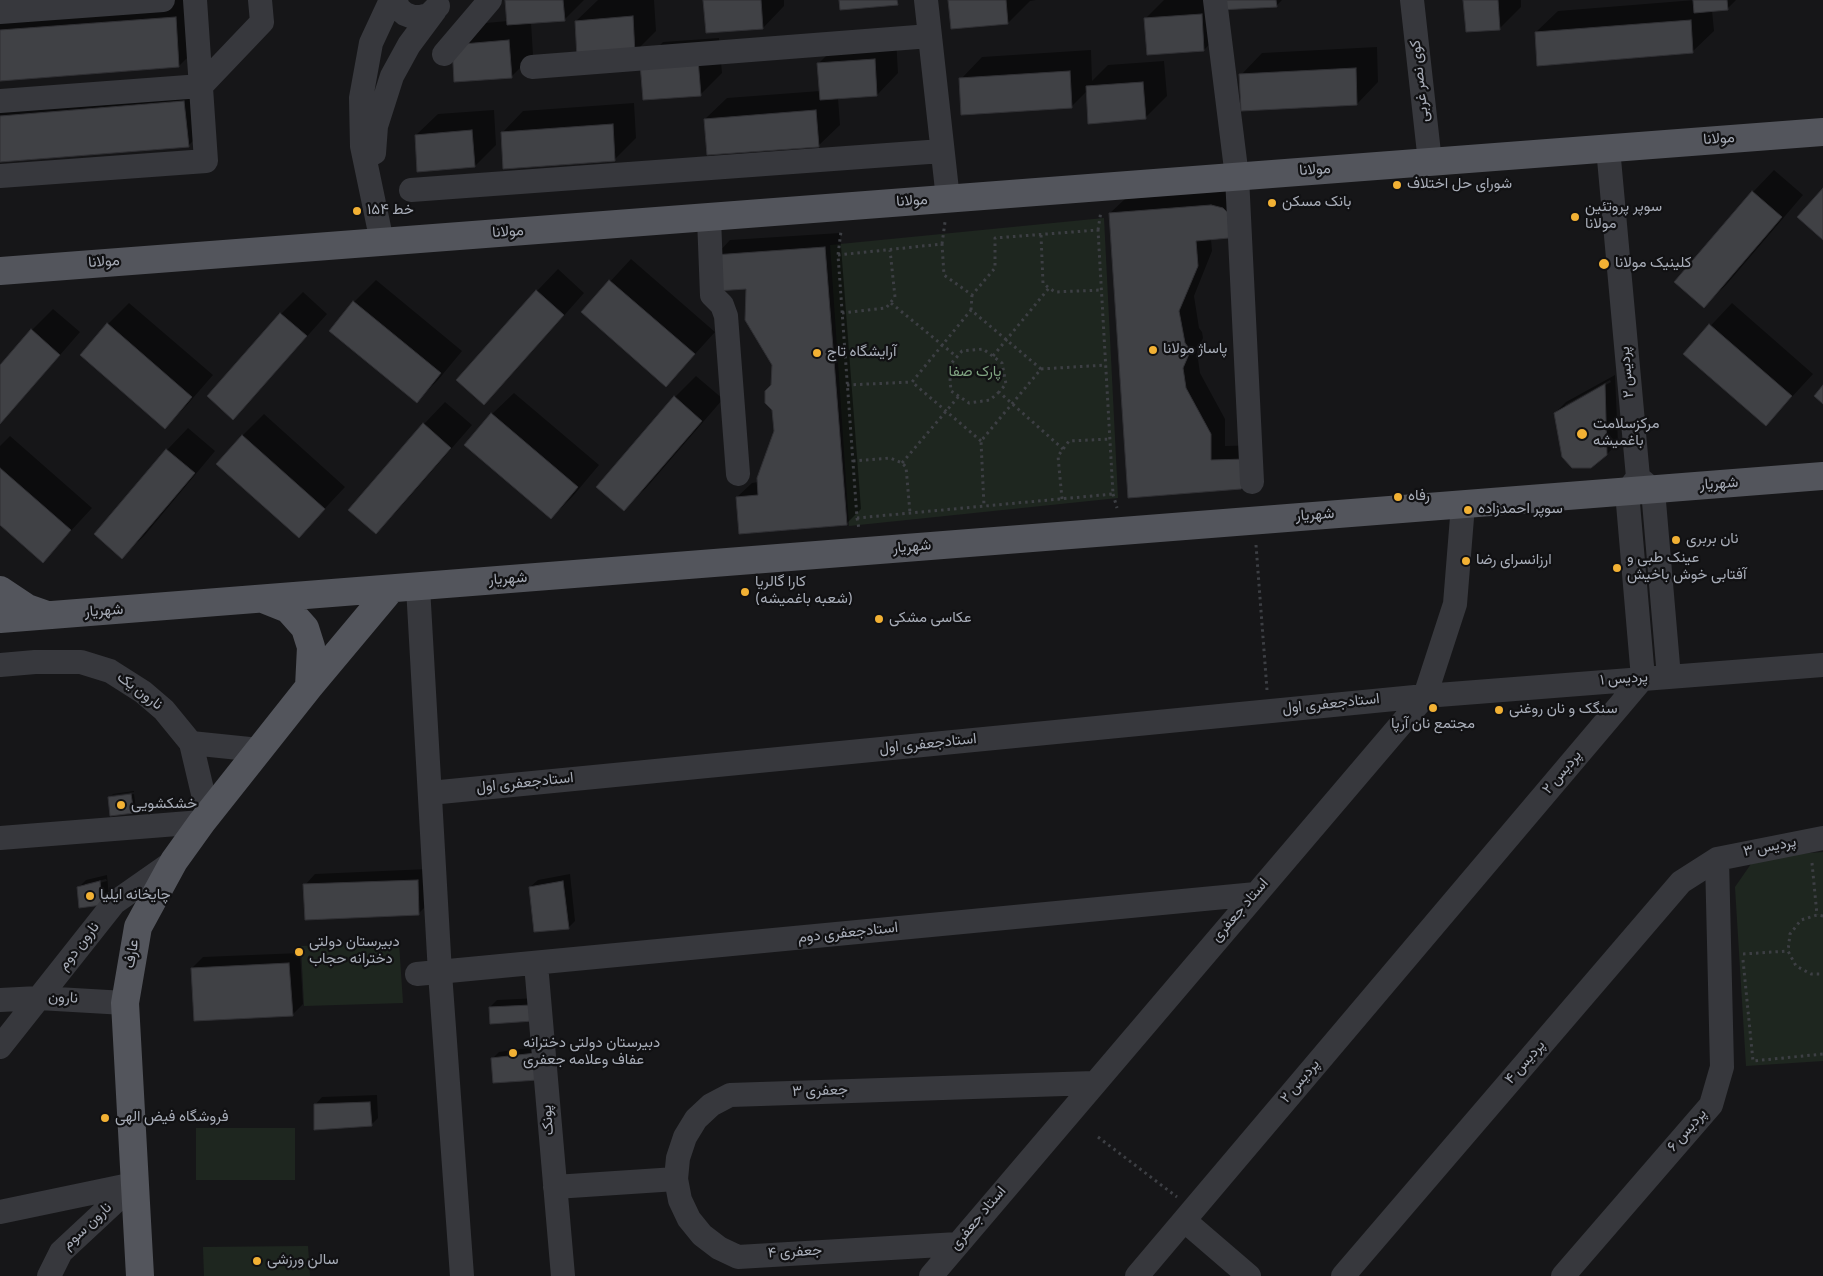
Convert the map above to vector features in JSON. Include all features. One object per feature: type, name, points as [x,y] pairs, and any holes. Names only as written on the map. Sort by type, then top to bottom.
[{"type":"main road","name":"مولانا","points":[[0,271],[1823,132]]},
{"type":"main road","points":[[0,285],[41,268]]},
{"type":"main road","name":"شهریار","points":[[0,620],[1464,505],[1639,486],[1823,476]]},
{"type":"main road","name":"عارف","points":[[140,1276],[125,1002],[138,927],[174,861],[205,818],[309,687],[391,589]]},
{"type":"main road","points":[[0,590],[27,608],[50,616]]},
{"type":"main road","points":[[262,599],[288,610],[305,628],[311,647],[309,687]]},
{"type":"street","points":[[0,12],[163,0]]},
{"type":"street","points":[[0,176],[206,161],[195,0]]},
{"type":"street","points":[[0,101],[201,86],[262,22],[260,0]]},
{"type":"street","points":[[393,0],[399,9],[413,17],[429,15],[439,3]]},
{"type":"street","points":[[382,242],[362,146],[361,98],[372,43],[393,0]]},
{"type":"street","points":[[444,54],[490,0]]},
{"type":"street","points":[[926,0],[948,199]]},
{"type":"street","points":[[1215,0],[1237,176],[1252,482]]},
{"type":"street","name":"کوی نصر غربی","points":[[1412,0],[1430,162]]},
{"type":"street","points":[[371,190],[376,126],[392,76],[409,45],[439,3]]},
{"type":"street","points":[[532,67],[930,36]]},
{"type":"street","name":"پردیس ۲","points":[[1137,1276],[1643,678],[1639,486],[1608,148]]},
{"type":"street","points":[[411,190],[942,151]]},
{"type":"street","points":[[709,218],[712,295],[722,305],[726,316],[738,474]]},
{"type":"street","points":[[1639,486],[1669,676]]},
{"type":"street","name":"استاد جعفری","points":[[931,1276],[1094,1082],[1425,696],[1455,604],[1464,505]]},
{"type":"street","points":[[418,587],[440,973],[462,1276]]},
{"type":"street","name":"نارون یک","points":[[0,665],[35,662],[81,662],[110,671],[142,692],[164,710],[191,743],[205,818]]},
{"type":"street","name":"پردیس ۱","points":[[1425,696],[1823,664]]},
{"type":"street","name":"استادجعفری اول","points":[[430,794],[1425,696]]},
{"type":"street","points":[[191,743],[259,750]]},
{"type":"street","points":[[0,838],[205,818]]},
{"type":"street","name":"پردیس ۳","points":[[1716,859],[1816,839]]},
{"type":"street","name":"پردیس ۴","points":[[1343,1276],[1681,882],[1716,859]]},
{"type":"street","name":"پردیس ۶","points":[[1563,1276],[1710,1105],[1722,1067],[1716,859]]},
{"type":"street","name":"نارون دوم","points":[[0,1047],[114,903],[174,861]]},
{"type":"street","name":"استادجعفری دوم","points":[[417,974],[1256,894]]},
{"type":"street","name":"پونک","points":[[536,964],[563,1276]]},
{"type":"street","name":"نارون","points":[[0,1000],[39,998],[125,1002]]},
{"type":"street","name":"جعفری ۳","points":[[676,1179],[680,1151],[685,1137],[696,1119],[711,1105],[730,1095],[1094,1082]]},
{"type":"street","points":[[555,1187],[676,1179]]},
{"type":"street","name":"جعفری ۴","points":[[676,1179],[680,1200],[689,1219],[702,1235],[719,1248],[738,1256],[958,1244]]},
{"type":"street","points":[[0,1212],[134,1184]]},
{"type":"street","name":"نارون سوم","points":[[49,1276],[61,1252],[134,1184]]},
{"type":"street","points":[[1189,1215],[1249,1276]]},
{"type":"path","points":[[912,382],[971,310],[972,295],[995,268],[995,238],[1098,230],[1113,494],[857,518],[838,256],[942,244],[944,276],[972,295]]},
{"type":"path","points":[[1042,235],[1043,282],[1049,288],[1056,292],[1101,290]]},
{"type":"path","points":[[842,313],[886,308],[891,303],[895,297],[890,250]]},
{"type":"path","points":[[993,356],[1049,288]]},
{"type":"path","points":[[891,303],[957,357]]},
{"type":"path","points":[[971,310],[1041,369],[1106,365]]},
{"type":"path","points":[[983,349],[993,356],[1002,363],[1006,384],[990,400],[969,403],[951,391],[949,366],[962,351],[983,349]]},
{"type":"path","points":[[984,506],[981,441],[1041,369]]},
{"type":"path","points":[[847,385],[912,382],[981,441]]},
{"type":"path","points":[[999,392],[1063,449]]},
{"type":"path","points":[[902,463],[959,396]]},
{"type":"path","points":[[1062,499],[1058,456],[1069,441],[1110,439]]},
{"type":"path","points":[[852,461],[890,458],[902,463],[906,467],[910,513]]},
{"type":"path","points":[[1254,521],[1269,711]]},
{"type":"path","points":[[1816,839],[1817,915]]},
{"type":"path","points":[[1823,916],[1817,915],[1801,920],[1790,934],[1788,951],[1796,966],[1811,974],[1823,974]]},
{"type":"path","points":[[1742,944],[1753,1061],[1823,1054]]},
{"type":"path","points":[[1743,954],[1788,951]]},
{"type":"path","points":[[1098,1137],[1189,1215]]},
{"type":"green space","name":"پارک صفا","points":[[1104,218],[1118,498],[849,526],[830,245]]},
{"type":"green space","points":[[1823,852],[1823,1061],[1746,1066],[1735,887],[1751,864],[1770,856]]},
{"type":"green space","points":[[399,943],[403,1003],[304,1006],[301,946]]},
{"type":"green space","points":[[196,1128],[295,1128],[295,1180],[196,1180]]},
{"type":"green space","name":"سالن ورزشی","points":[[308,1246],[310,1276],[204,1276],[203,1247]]},
{"type":"building","points":[[505,0],[563,0],[565,21],[507,25]]},
{"type":"building","points":[[703,0],[761,0],[763,29],[706,33]]},
{"type":"building","points":[[839,0],[897,0],[898,5],[840,10]]},
{"type":"building","points":[[948,0],[1006,0],[1008,24],[951,29]]},
{"type":"building","points":[[1219,0],[1276,0],[1277,7],[1219,10]]},
{"type":"building","points":[[1463,0],[1498,0],[1500,30],[1466,32]]},
{"type":"building","points":[[1693,0],[1727,0],[1728,10],[1694,13]]},
{"type":"building","points":[[1202,14],[1204,51],[1147,55],[1144,18]]},
{"type":"building","points":[[633,16],[635,54],[577,58],[575,21]]},
{"type":"building","points":[[176,17],[179,67],[0,81],[0,30]]},
{"type":"building","points":[[1691,20],[1693,53],[1537,66],[1535,32]]},
{"type":"building","points":[[509,40],[512,78],[454,82],[452,45]]},
{"type":"building","points":[[698,59],[701,96],[643,100],[640,63]]},
{"type":"building","points":[[875,59],[877,96],[820,100],[817,63]]},
{"type":"building","points":[[1356,68],[1357,105],[1241,111],[1239,74]]},
{"type":"building","points":[[1070,71],[1072,108],[961,115],[959,78]]},
{"type":"building","points":[[1143,82],[1146,119],[1088,124],[1086,86]]},
{"type":"building","points":[[184,101],[189,147],[0,162],[0,116]]},
{"type":"building","points":[[816,110],[819,147],[707,155],[704,119]]},
{"type":"building","points":[[613,124],[615,161],[503,169],[501,132]]},
{"type":"building","points":[[472,130],[475,167],[417,172],[415,135]]},
{"type":"building","points":[[1823,188],[1823,240],[1797,217]]},
{"type":"building","points":[[1752,191],[1782,217],[1704,308],[1674,282]]},
{"type":"building","name":"پاساژ مولانا","points":[[1211,205],[1223,208],[1228,213],[1229,238],[1196,241],[1198,266],[1179,311],[1189,354],[1183,368],[1186,388],[1211,434],[1211,460],[1246,459],[1246,485],[1241,489],[1128,498],[1109,213]]},
{"type":"building","points":[[825,247],[847,525],[739,534],[736,497],[758,495],[757,478],[774,431],[772,410],[765,403],[765,391],[771,385],[772,365],[745,320],[746,289],[716,291],[714,255]]},
{"type":"building","points":[[609,280],[695,354],[666,387],[581,312]]},
{"type":"building","points":[[536,290],[564,315],[484,405],[456,380]]},
{"type":"building","points":[[353,301],[441,373],[417,403],[329,331]]},
{"type":"building","points":[[280,313],[307,336],[233,420],[207,396]]},
{"type":"building","points":[[107,323],[192,397],[165,429],[80,355]]},
{"type":"building","points":[[1709,324],[1792,396],[1766,426],[1683,354]]},
{"type":"building","points":[[31,329],[60,355],[0,424],[0,365]]},
{"type":"building","name":"مرکزسلامت باغمیشه","points":[[1605,384],[1607,455],[1591,468],[1572,468],[1562,457],[1554,413]]},
{"type":"building","points":[[1823,385],[1823,404],[1814,396]]},
{"type":"building","points":[[674,396],[702,421],[624,511],[596,487]]},
{"type":"building","points":[[491,413],[578,487],[551,519],[464,445]]},
{"type":"building","points":[[423,423],[451,448],[376,534],[348,510]]},
{"type":"building","points":[[242,435],[325,509],[299,538],[216,464]]},
{"type":"building","points":[[166,449],[195,473],[122,559],[94,534]]},
{"type":"building","points":[[0,468],[71,530],[43,563],[0,525]]},
{"type":"building","name":"خشکشویی","points":[[131,794],[134,813],[110,816],[108,797]]},
{"type":"building","points":[[418,880],[419,915],[305,920],[303,884]]},
{"type":"building","name":"چایخانه ایلیا","points":[[100,881],[102,905],[79,908],[77,887]]},
{"type":"building","points":[[563,881],[569,929],[534,932],[529,887]]},
{"type":"building","points":[[289,963],[293,1016],[194,1021],[191,968]]},
{"type":"building","points":[[531,1005],[533,1021],[490,1024],[489,1007]]},
{"type":"building","points":[[536,1053],[538,1080],[493,1083],[491,1058]]},
{"type":"building","points":[[370,1102],[372,1126],[314,1130],[314,1104]]},
{"type":"place","name":"شورای حل اختلاف","points":[[1397,185]]},
{"type":"place","name":"بانک مسکن","points":[[1272,203]]},
{"type":"place","name":"خط ۱۵۴","points":[[357,211]]},
{"type":"place","name":"سوپر پروتئین مولانا","points":[[1575,217]]},
{"type":"place","name":"کلینیک مولانا","points":[[1604,264]]},
{"type":"place","name":"پاساژ مولانا","points":[[1153,350]]},
{"type":"place","name":"آرایشگاه تاج","points":[[817,353]]},
{"type":"place","name":"مرکزسلامت باغمیشه","points":[[1582,434]]},
{"type":"place","name":"رفاه","points":[[1398,497]]},
{"type":"place","name":"سوپر احمدزاده","points":[[1468,510]]},
{"type":"place","name":"نان بربری","points":[[1676,540]]},
{"type":"place","name":"ارزانسرای رضا","points":[[1466,561]]},
{"type":"place","name":"عینک طبی و آفتابی خوش باخیش","points":[[1617,568]]},
{"type":"place","name":"کارا گالریا (شعبه باغمیشه)","points":[[745,592]]},
{"type":"place","name":"عکاسی مشکی","points":[[879,619]]},
{"type":"place","name":"مجتمع نان آرپا","points":[[1433,708]]},
{"type":"place","name":"سنگک و نان روغنی","points":[[1499,710]]},
{"type":"place","name":"خشکشویی","points":[[121,805]]},
{"type":"place","name":"چایخانه ایلیا","points":[[90,896]]},
{"type":"place","name":"دبیرستان دولتی دخترانه حجاب","points":[[299,952]]},
{"type":"place","name":"دبیرستان دولتی دخترانه عفاف وعلامه جعفری","points":[[513,1053]]},
{"type":"place","name":"فروشگاه فیض الهی","points":[[105,1118]]},
{"type":"place","name":"سالن ورزشی","points":[[257,1261]]}]
